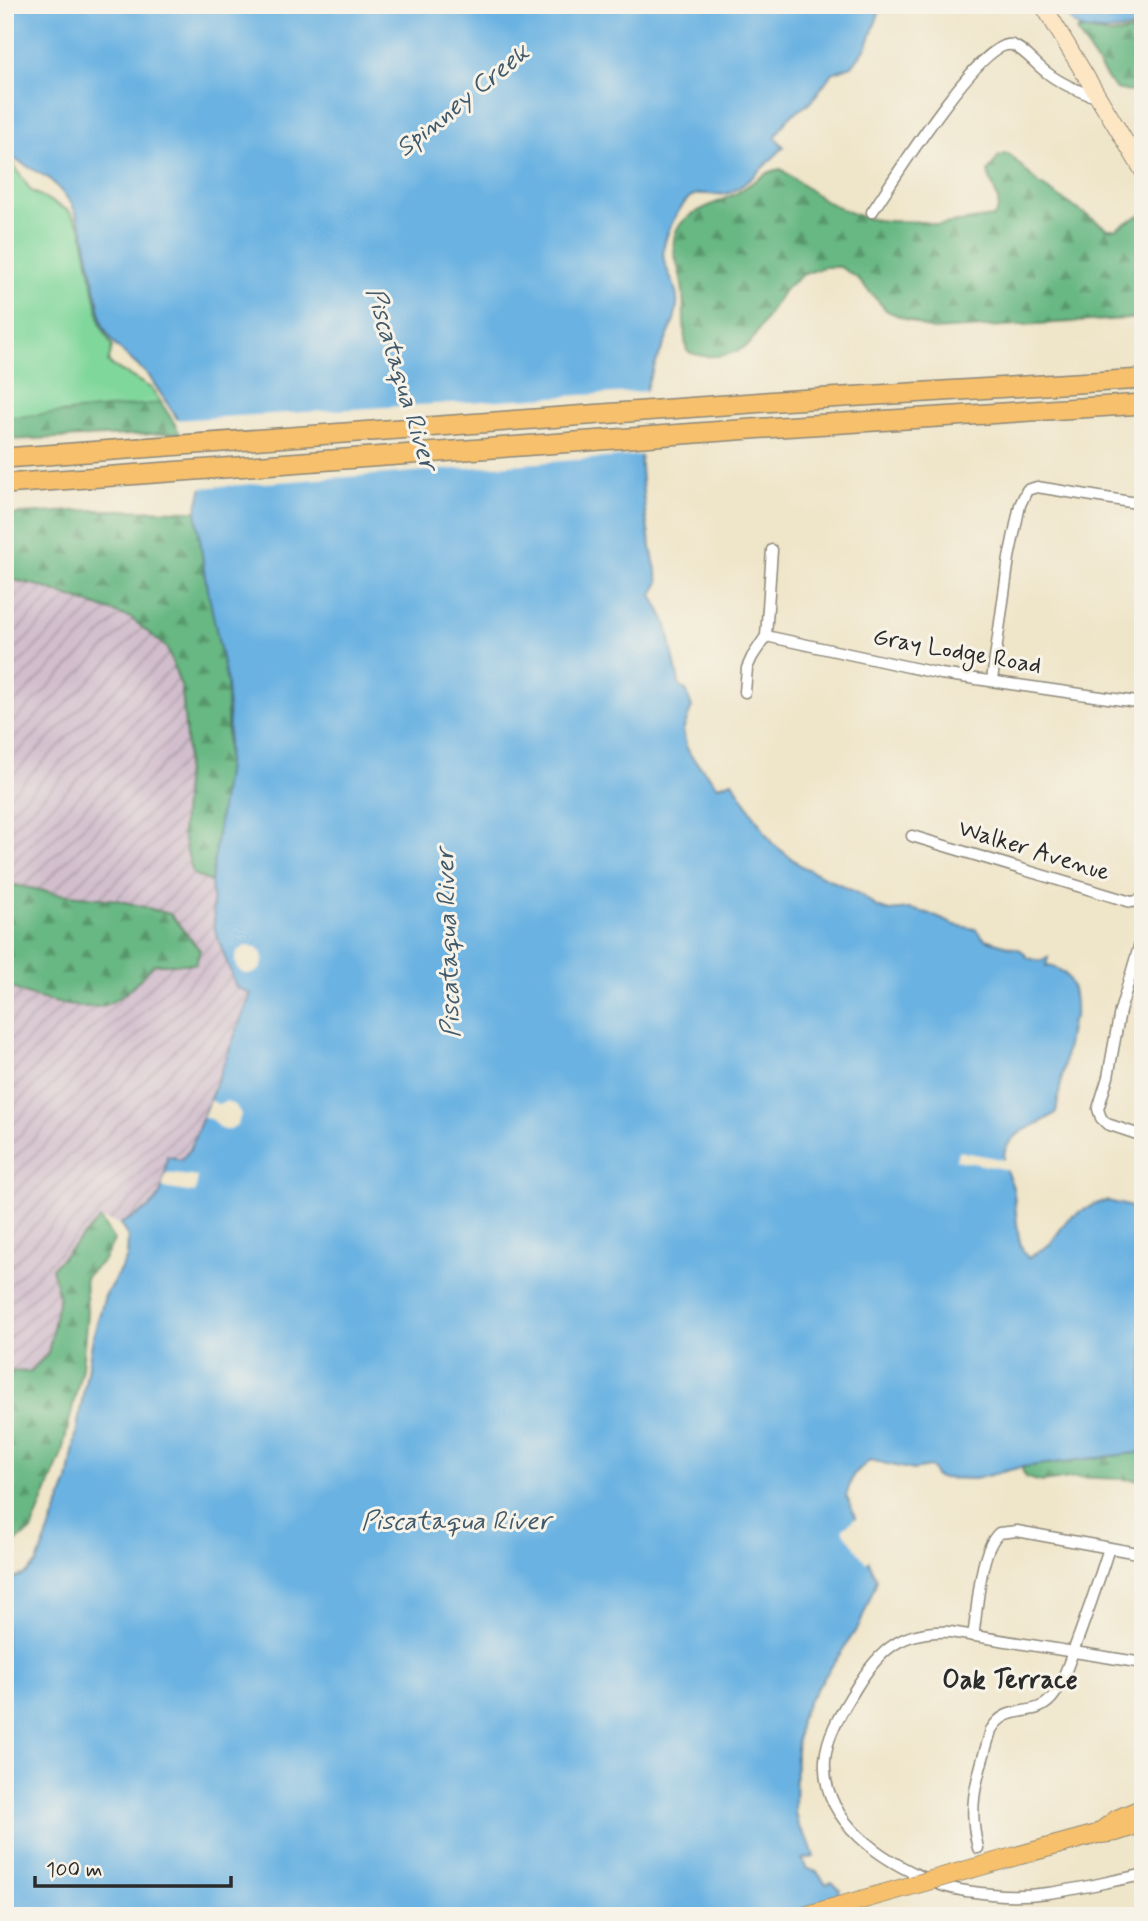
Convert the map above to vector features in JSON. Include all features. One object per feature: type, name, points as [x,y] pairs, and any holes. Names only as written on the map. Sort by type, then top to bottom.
[{"type":"highway","points":[[5,458],[778,401],[1143,379]]},
{"type":"highway","points":[[5,484],[780,427],[1143,404]]},
{"type":"main road","points":[[1043,5],[1143,171]]},
{"type":"main road","points":[[1097,1834],[1117,1819],[1143,1808]]},
{"type":"main road","points":[[804,1916],[1143,1823]]},
{"type":"street","points":[[872,212],[963,80],[996,48],[1008,45],[1019,48],[1048,73],[1099,98]]},
{"type":"street","points":[[992,680],[1009,558],[1020,505],[1027,490],[1037,487],[1143,504]]},
{"type":"street","points":[[745,692],[747,668],[766,636],[772,550]]},
{"type":"street","name":"Gray Lodge Road","points":[[766,636],[941,674],[1143,703]]},
{"type":"street","name":"Walker Avenue","points":[[912,836],[1125,900],[1141,902]]},
{"type":"street","points":[[1143,933],[1120,1011],[1108,1077],[1098,1109],[1107,1124],[1143,1136]]},
{"type":"street","points":[[973,1636],[985,1562],[993,1539],[999,1533],[1017,1531],[1143,1554]]},
{"type":"street","points":[[978,1848],[974,1831],[973,1795],[992,1730],[996,1721],[1005,1714],[1040,1707],[1049,1702],[1055,1694],[1073,1652],[1109,1548]]},
{"type":"street","points":[[1143,1663],[973,1636],[936,1632],[906,1637],[886,1649],[870,1666],[840,1715],[827,1750],[825,1771],[834,1805],[843,1820],[864,1840],[897,1863],[948,1887],[993,1894],[1035,1895],[1143,1875]]},
{"type":"shaded area","points":[[5,578],[40,586],[131,618],[167,648],[182,689],[187,751],[182,833],[193,874],[211,882],[215,930],[251,993],[190,1150],[166,1173],[154,1207],[120,1224],[100,1219],[53,1268],[59,1297],[48,1354],[30,1372],[5,1371],[5,984],[21,993],[66,1005],[103,1006],[129,990],[154,964],[196,964],[60,894],[5,884]]},
{"type":"green space","points":[[1078,29],[1111,34],[1143,30],[1143,90],[1132,92],[1116,89],[1077,32]]},
{"type":"green space","points":[[1010,155],[1038,183],[1108,229],[1115,229],[1143,213],[1143,318],[932,330],[887,311],[856,277],[840,267],[824,267],[802,275],[784,290],[750,343],[744,347],[720,356],[702,356],[687,351],[684,299],[674,237],[684,220],[693,214],[733,195],[768,173],[781,169],[826,201],[863,217],[938,225],[993,217],[997,212],[998,201],[988,172],[998,157]]},
{"type":"green space","points":[[5,159],[12,163],[31,191],[69,211],[81,227],[101,326],[112,346],[108,363],[152,389],[181,433],[5,440]]},
{"type":"green space","points":[[5,159],[12,163],[31,191],[69,211],[81,227],[101,326],[112,346],[108,363],[152,389],[161,403],[5,418]]},
{"type":"green space","points":[[92,510],[196,511],[205,576],[227,682],[227,765],[211,882],[193,874],[182,833],[187,751],[182,689],[167,648],[131,618],[40,586],[5,578],[5,515]]},
{"type":"green space","points":[[5,883],[60,894],[117,900],[170,914],[200,950],[196,964],[154,964],[123,994],[102,1006],[66,1005],[14,989],[5,984]]},
{"type":"green space","points":[[100,1219],[114,1240],[104,1260],[85,1277],[87,1312],[82,1368],[61,1456],[31,1531],[5,1549],[5,1371],[30,1372],[48,1354],[59,1297],[52,1268]]},
{"type":"green space","points":[[1143,1452],[1143,1480],[1076,1477],[1043,1482],[1026,1478],[1021,1467]]},
{"type":"water","name":"Piscataqua River","points":[[5,5],[882,5],[867,46],[852,66],[832,73],[811,102],[789,117],[775,137],[784,147],[748,181],[733,191],[721,195],[700,194],[690,197],[669,229],[663,253],[675,288],[677,306],[672,326],[647,386],[641,431],[645,511],[659,582],[652,595],[666,622],[680,687],[686,690],[692,707],[683,730],[686,746],[691,756],[718,786],[732,781],[772,843],[801,866],[860,894],[877,907],[889,911],[910,909],[975,929],[985,939],[1021,950],[1028,958],[1040,961],[1048,957],[1046,966],[1055,968],[1067,977],[1075,1000],[1075,1017],[1071,1022],[1056,1112],[1015,1137],[1006,1149],[1005,1165],[1013,1188],[1021,1245],[1028,1258],[1050,1244],[1068,1219],[1095,1204],[1108,1201],[1143,1210],[1143,1452],[1021,1467],[975,1479],[939,1478],[930,1467],[913,1470],[870,1460],[853,1475],[846,1496],[877,1580],[860,1624],[809,1700],[800,1720],[796,1750],[795,1812],[798,1826],[810,1844],[814,1857],[802,1859],[806,1868],[817,1872],[826,1884],[832,1882],[840,1890],[833,1916],[5,1916],[5,1578],[12,1579],[26,1574],[37,1563],[68,1481],[93,1337],[105,1296],[127,1258],[128,1237],[120,1224],[157,1200],[161,1192],[167,1156],[181,1160],[190,1150],[251,994],[236,987],[215,930],[211,882],[227,765],[229,725],[227,682],[205,576],[196,511],[205,475],[182,426],[149,376],[115,345],[103,326],[83,229],[71,202],[50,179],[5,154]]},
{"type":"water","points":[[1060,5],[1143,5],[1143,27],[1111,31],[1085,29],[1073,23]]},
{"type":"pier","points":[[649,391],[643,434],[645,455],[199,488],[202,476],[174,420]]},
{"type":"pier","points":[[249,946],[259,950],[263,960],[259,970],[249,974],[239,970],[235,960],[239,950]]},
{"type":"pier","points":[[210,1100],[218,1104],[227,1101],[236,1106],[241,1114],[238,1124],[224,1130],[212,1120],[203,1117]]},
{"type":"pier","points":[[958,1151],[1007,1160],[1009,1170],[956,1160]]},
{"type":"pier","points":[[166,1173],[198,1177],[195,1193],[162,1188]]},
{"type":"pier","points":[[857,1517],[870,1559],[866,1563],[842,1529]]},
{"type":"district","name":"Oak Terrace","points":[[1010,1681]]},
{"type":"water label","name":"Spinney Creek","points":[[463,101]]}]
